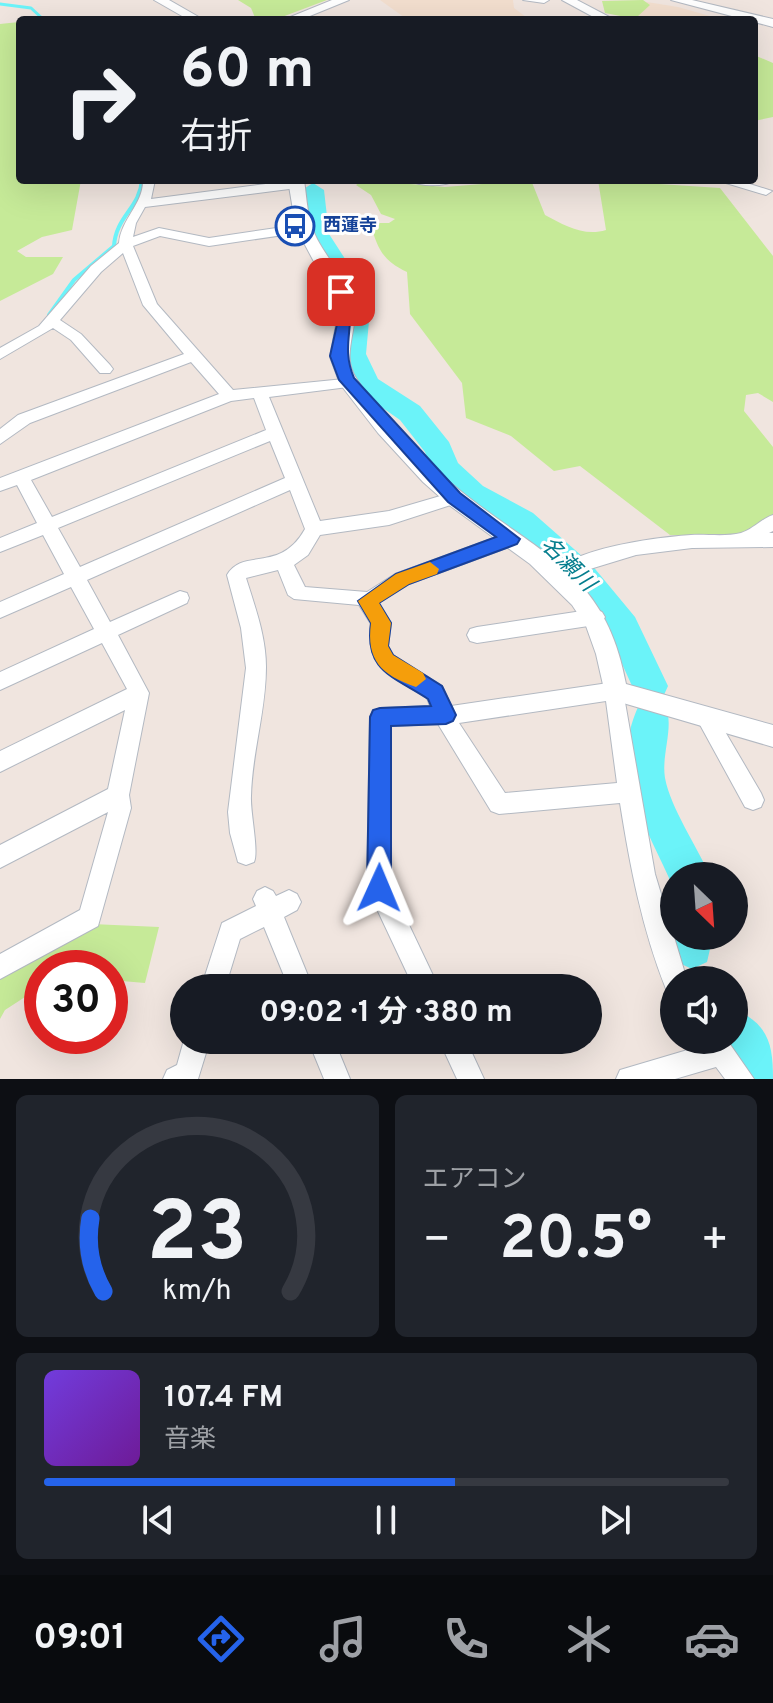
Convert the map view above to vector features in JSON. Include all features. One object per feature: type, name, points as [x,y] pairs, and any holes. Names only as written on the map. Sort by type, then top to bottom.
[{"type":"street","points":[[160,0],[190,16]]},
{"type":"street","points":[[300,16],[343,0]]},
{"type":"street","points":[[528,0],[544,0]]},
{"type":"street","points":[[567,0],[580,3],[596,16]]},
{"type":"street","points":[[677,0],[744,16]]},
{"type":"street","points":[[149,184],[149,195],[127,222],[126,244],[150,305],[229,396]]},
{"type":"street","points":[[141,204],[283,184]]},
{"type":"street","points":[[297,184],[304,228],[341,292],[346,315],[337,356],[348,382],[454,498],[511,539],[569,571],[607,642],[629,792],[669,966]]},
{"type":"street","points":[[738,184],[766,191]]},
{"type":"street","points":[[0,354],[44,329],[96,269],[126,244],[159,232],[209,242],[304,228]]},
{"type":"street","points":[[50,320],[76,337],[111,375]]},
{"type":"street","points":[[0,438],[24,419],[111,375],[192,356]]},
{"type":"street","points":[[0,485],[229,396],[348,382]]},
{"type":"street","points":[[259,392],[314,529]]},
{"type":"street","points":[[0,545],[276,432]]},
{"type":"street","points":[[0,967],[90,918],[120,808],[118,795],[139,693],[21,477]]},
{"type":"street","points":[[0,610],[295,481]]},
{"type":"street","points":[[246,854],[238,829],[255,681],[255,629],[248,619],[232,576],[245,567],[284,563],[298,554],[314,529],[389,518],[454,498]]},
{"type":"street","points":[[744,540],[773,522]]},
{"type":"street","points":[[367,601],[402,579],[511,539]]},
{"type":"street","points":[[569,571],[652,544],[773,540]]},
{"type":"street","points":[[284,563],[295,590],[301,594],[364,598],[367,601],[381,623],[378,647],[386,661],[435,692],[499,804],[629,792]]},
{"type":"street","points":[[0,681],[180,598]]},
{"type":"street","points":[[477,635],[595,617]]},
{"type":"street","points":[[420,974],[373,880],[380,717],[446,715],[615,691],[773,736]]},
{"type":"street","points":[[0,762],[139,693]]},
{"type":"street","points":[[706,717],[753,800]]},
{"type":"street","points":[[0,857],[118,795]]},
{"type":"street","points":[[217,974],[230,931],[275,904],[297,974]]},
{"type":"street","points":[[176,1079],[187,1074],[193,1054]]},
{"type":"street","points":[[327,1054],[337,1079]]},
{"type":"street","points":[[459,1054],[471,1079]]},
{"type":"street","points":[[629,1079],[695,1054]]},
{"type":"street","points":[[722,1054],[741,1079]]},
{"type":"shaded area","points":[[380,0],[513,0],[514,8],[525,16],[402,16]]},
{"type":"shaded area","points":[[647,2],[710,16],[628,16]]},
{"type":"green space","points":[[238,0],[327,0],[285,16],[254,16],[251,8]]},
{"type":"green space","points":[[643,0],[650,5],[638,16],[620,16],[605,13],[602,1]]},
{"type":"green space","points":[[16,22],[16,184],[80,184],[72,230],[42,237],[17,251],[26,257],[63,257],[53,274],[0,301],[0,24]]},
{"type":"green space","points":[[758,57],[773,63],[773,117],[758,120]]},
{"type":"green space","points":[[533,184],[545,215],[574,229],[590,232],[606,230],[599,184],[720,188],[773,256],[773,402],[758,393],[746,395],[744,411],[773,447],[773,536],[670,535],[580,466],[554,471],[511,436],[466,418],[462,383],[410,314],[407,272],[382,253],[370,223],[389,223],[395,219],[381,214],[371,195],[356,185],[445,187]]},
{"type":"green space","points":[[92,924],[159,927],[145,983],[128,982],[128,950],[44,950]]},
{"type":"green space","points":[[24,961],[24,998],[5,1010],[0,1019],[0,974]]},
{"type":"waterway","points":[[0,4],[31,8],[40,16]]},
{"type":"waterway","points":[[49,315],[74,280],[114,246],[119,227],[137,198],[141,184]]},
{"type":"waterway","name":"名瀬川","points":[[313,190],[317,234],[358,299],[353,354],[367,384],[410,413],[439,449],[445,468],[472,494],[522,521],[579,573],[623,627],[650,686]]},
{"type":"waterway","name":"名瀬川","points":[[652,716],[645,742],[647,783],[652,800],[683,862]]},
{"type":"waterway","name":"名瀬川","points":[[748,1051],[769,1079]]},
{"type":"slow traffic","points":[[416,679],[386,661],[378,647],[381,623],[374,607],[367,601],[402,579],[430,569]]},
{"type":"place","name":"西蓮寺","points":[[295,226]]},
{"type":"route","points":[[341,292],[346,315],[337,356],[347,380],[454,498],[511,539],[402,579],[367,601],[374,607],[381,623],[378,647],[386,661],[435,692],[446,715],[380,717],[379,888]]}]
